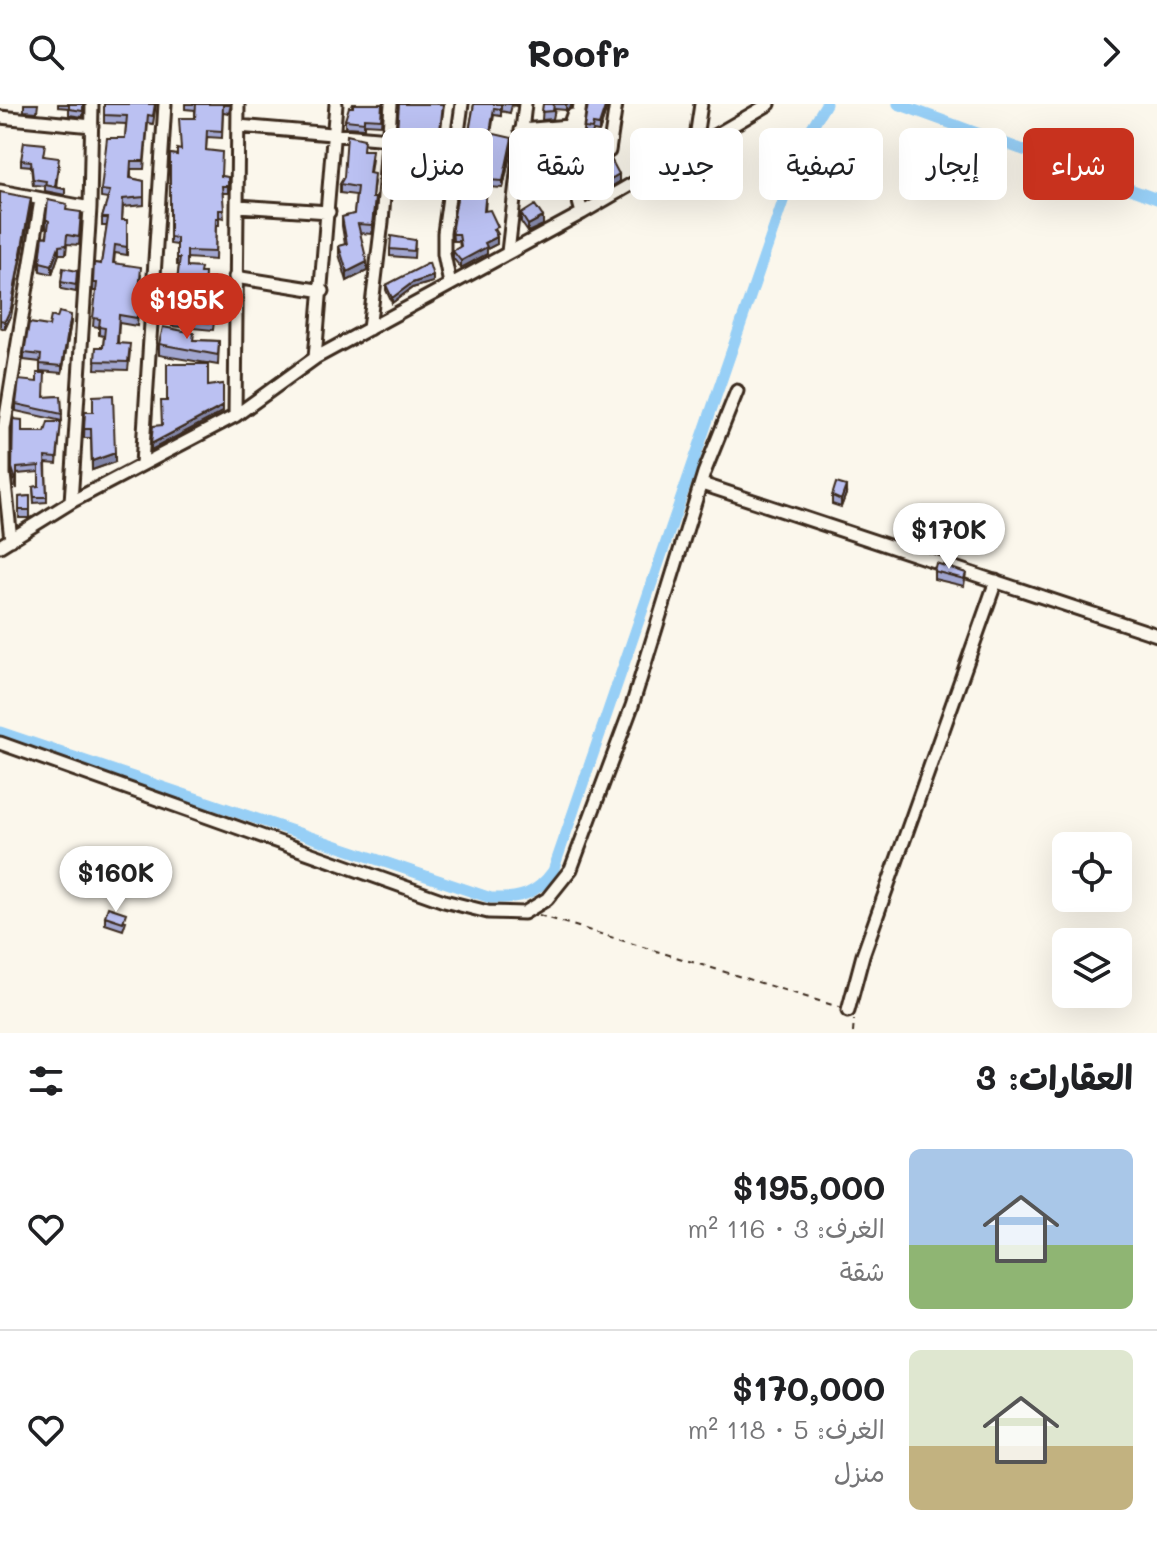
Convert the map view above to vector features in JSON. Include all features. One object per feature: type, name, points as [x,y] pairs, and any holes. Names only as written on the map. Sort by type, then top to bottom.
[{"type":"street","points":[[71,502],[90,208],[92,104]]},
{"type":"street","points":[[142,464],[165,104]]},
{"type":"street","points":[[235,416],[238,104]]},
{"type":"street","points":[[315,358],[323,291],[336,104]]},
{"type":"street","points":[[390,128],[391,104]]},
{"type":"street","points":[[450,284],[444,254],[444,233],[462,104]]},
{"type":"street","points":[[521,128],[525,104]]},
{"type":"street","points":[[545,128],[569,126],[579,104]]},
{"type":"street","points":[[576,128],[579,104]]},
{"type":"street","points":[[612,128],[616,104]]},
{"type":"street","points":[[697,128],[701,104]]},
{"type":"street","points":[[725,128],[769,104]]},
{"type":"street","points":[[0,117],[92,126]]},
{"type":"street","points":[[238,126],[382,138]]},
{"type":"street","points":[[6,543],[71,502],[235,416],[315,358],[630,186]]},
{"type":"street","points":[[0,191],[90,208]]},
{"type":"street","points":[[6,543],[4,429],[41,200]]},
{"type":"street","points":[[369,329],[383,200]]},
{"type":"street","points":[[508,252],[514,200]]},
{"type":"street","points":[[579,200],[582,213]]},
{"type":"street","points":[[238,206],[329,212]]},
{"type":"street","points":[[235,277],[323,291]]},
{"type":"street","points":[[0,743],[444,901],[488,912],[526,912],[557,889],[577,857],[636,693],[702,484],[737,391]]},
{"type":"street","points":[[702,484],[1157,635]]},
{"type":"street","points":[[848,1011],[863,955],[996,581]]},
{"type":"path","points":[[526,912],[848,1011],[855,1015],[853,1033]]},
{"type":"building","points":[[69,104],[83,104],[83,111],[69,109]]},
{"type":"building","points":[[104,104],[155,104],[153,116],[148,115],[144,161],[131,161],[130,178],[144,181],[144,197],[123,199],[122,220],[127,220],[127,247],[115,245],[113,263],[141,267],[137,318],[119,315],[117,343],[130,344],[128,362],[95,361],[96,347],[103,347],[105,328],[99,327],[100,319],[93,318],[97,283],[93,283],[94,263],[101,264],[108,218],[102,218],[110,191],[101,190],[107,138],[125,138],[127,116],[104,115]]},
{"type":"building","points":[[196,104],[230,104],[223,105],[222,131],[207,130],[206,150],[222,152],[221,176],[228,177],[228,186],[222,186],[224,210],[219,210],[219,218],[216,218],[215,252],[187,251],[187,267],[201,268],[200,273],[205,273],[204,290],[217,291],[213,323],[172,319],[180,258],[177,258],[177,238],[170,237],[170,154],[177,155],[177,149],[181,150],[179,118],[195,118]]},
{"type":"building","points":[[353,104],[382,104],[381,119],[364,118],[364,122],[345,120]]},
{"type":"building","points":[[399,104],[443,104],[440,128],[397,128]]},
{"type":"building","points":[[474,104],[501,104],[501,109],[494,108],[491,128],[470,128]]},
{"type":"building","points":[[543,104],[554,104],[553,111],[542,112]]},
{"type":"building","points":[[588,104],[606,104],[599,125],[584,128]]},
{"type":"building","points":[[493,134],[509,137],[503,181],[493,180]]},
{"type":"building","points":[[347,135],[364,139],[363,150],[372,150],[369,173],[374,174],[372,198],[375,198],[372,225],[358,224],[367,262],[347,272],[339,246],[347,244],[342,217],[354,214],[357,187],[340,184],[344,177]]},
{"type":"building","points":[[24,142],[45,144],[43,156],[59,158],[55,187],[45,185],[46,181],[33,179],[31,161],[21,160]]},
{"type":"building","points":[[0,192],[31,198],[11,308],[5,321],[0,320]]},
{"type":"building","points":[[48,200],[67,204],[66,210],[81,212],[79,237],[67,235],[66,245],[59,246],[52,265],[40,262],[43,236],[47,237]]},
{"type":"building","points":[[457,200],[485,200],[484,211],[490,210],[498,227],[493,229],[497,237],[485,243],[487,247],[461,261],[453,251],[461,246],[459,234],[453,234]]},
{"type":"building","points":[[535,205],[543,217],[528,225],[521,214]]},
{"type":"building","points":[[391,236],[415,240],[414,251],[390,249]]},
{"type":"building","points":[[429,263],[433,276],[412,283],[392,298],[386,285]]},
{"type":"building","points":[[63,268],[77,271],[76,285],[61,282]]},
{"type":"building","points":[[59,312],[71,315],[62,366],[40,364],[41,355],[24,353],[29,323],[49,326],[51,316],[57,318]]},
{"type":"building","points":[[163,327],[194,333],[193,340],[219,341],[218,355],[159,344]]},
{"type":"building","points":[[167,364],[208,364],[208,386],[223,384],[223,406],[151,444],[153,426],[162,425],[161,401],[167,401]]},
{"type":"building","points":[[37,373],[45,373],[44,397],[61,396],[62,414],[16,404],[19,380],[37,382]]},
{"type":"building","points":[[113,395],[115,453],[92,461],[91,429],[84,429],[85,412],[93,412],[93,396]]},
{"type":"building","points":[[13,419],[22,420],[22,432],[45,432],[48,422],[61,422],[57,458],[45,457],[47,497],[34,497],[33,487],[39,486],[39,466],[17,468],[17,483],[12,468]]},
{"type":"building","points":[[836,483],[846,486],[841,500],[832,496]]},
{"type":"building","points":[[30,496],[30,510],[19,510],[19,497]]},
{"type":"building","points":[[936,563],[966,573],[964,579],[934,571]]},
{"type":"building","points":[[108,907],[126,913],[123,922],[105,916]]},
{"type":"waterway","points":[[0,732],[491,898],[526,894],[540,885],[553,871],[804,140],[826,104]]},
{"type":"waterway","points":[[898,104],[1157,199]]}]
